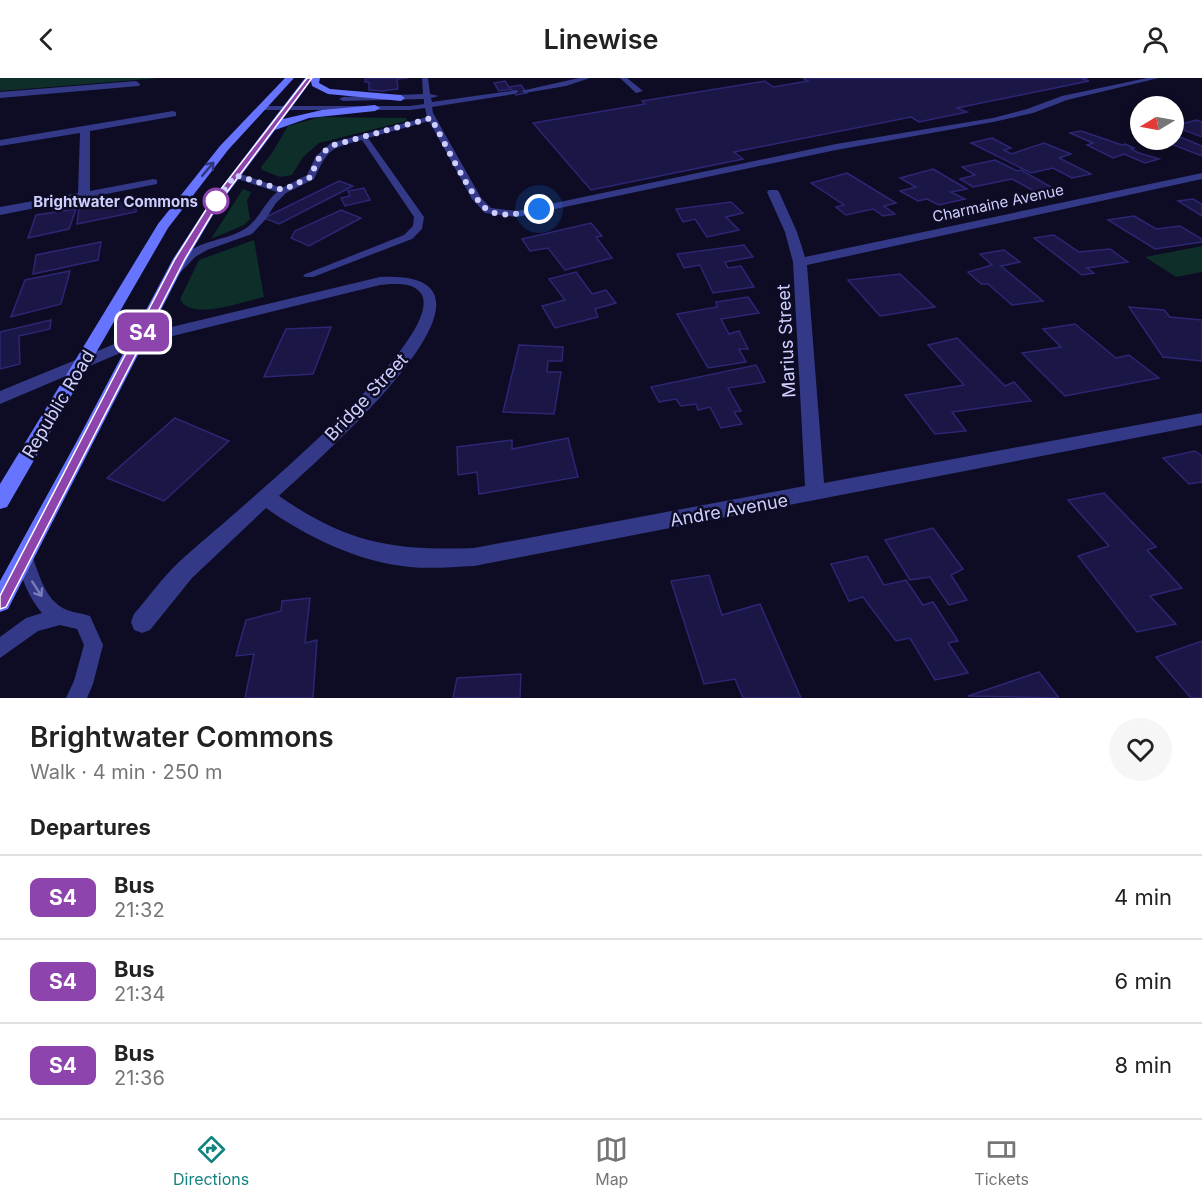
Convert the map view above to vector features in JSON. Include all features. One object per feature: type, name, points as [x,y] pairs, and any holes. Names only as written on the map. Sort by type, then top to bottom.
[{"type":"main road","name":"Republic Road","points":[[0,501],[82,365],[136,267],[162,227],[205,172],[290,78]]},
{"type":"main road","points":[[0,602],[171,276],[214,204],[309,78]]},
{"type":"main road","points":[[316,78],[315,84],[318,88],[328,91],[401,99]]},
{"type":"main road","points":[[268,130],[298,117],[375,108]]},
{"type":"street","points":[[0,95],[136,84]]},
{"type":"street","points":[[0,143],[173,114]]},
{"type":"street","points":[[84,195],[85,129]]},
{"type":"street","name":"Charmaine Avenue","points":[[800,262],[1202,176]]},
{"type":"street","points":[[5,210],[153,182]]},
{"type":"street","name":"Marius Street","points":[[772,192],[791,232],[800,262],[815,494]]},
{"type":"street","name":"Bridge Street","points":[[0,398],[139,339],[380,281],[401,280],[419,284],[429,295],[430,306],[426,324],[402,361],[346,423],[184,571],[142,622]]},
{"type":"street","name":"Andre Avenue","points":[[265,497],[292,517],[351,544],[388,555],[427,559],[474,557],[1202,419]]},
{"type":"lane","points":[[425,78],[431,118],[477,199],[488,211],[517,214],[836,147],[993,120],[1030,111],[1065,98],[1156,78]]},
{"type":"lane","points":[[507,85],[560,78]]},
{"type":"lane","points":[[525,90],[566,84],[587,78]]},
{"type":"lane","points":[[623,78],[639,91]]},
{"type":"lane","points":[[265,104],[292,99],[428,101],[496,86]]},
{"type":"lane","points":[[265,104],[285,108],[375,108],[514,92]]},
{"type":"lane","points":[[171,276],[197,252],[249,232],[283,190],[311,177],[316,160],[325,150],[363,136],[431,118]]},
{"type":"lane","points":[[309,275],[408,237],[417,231],[420,223],[418,217],[363,136]]},
{"type":"lane","points":[[235,175],[283,190]]},
{"type":"lane","points":[[24,556],[32,583],[45,602],[61,616],[83,622],[93,645],[83,684],[76,698]]},
{"type":"lane","points":[[0,649],[33,624],[61,616]]},
{"type":"green space","points":[[0,78],[161,78],[0,91]]},
{"type":"green space","points":[[320,117],[406,118],[407,121],[319,143],[303,157],[292,175],[280,177],[262,170],[261,167],[288,126]]},
{"type":"green space","points":[[243,189],[251,192],[247,201],[250,219],[244,225],[211,239]]},
{"type":"green space","points":[[254,240],[264,297],[206,310],[186,306],[180,299],[199,260]]},
{"type":"green space","points":[[1202,246],[1202,272],[1176,277],[1145,257]]},
{"type":"building","points":[[365,78],[408,78],[397,79],[398,89],[382,91],[369,90],[369,82],[365,82]]},
{"type":"building","points":[[803,78],[1088,78],[1082,79],[1089,81],[957,108],[967,112],[919,122],[911,117],[734,152],[743,159],[591,190],[533,123],[645,104],[642,101],[765,81],[773,87],[808,81]]},
{"type":"building","points":[[505,81],[509,87],[521,85],[527,93],[516,95],[511,89],[499,91],[494,83]]},
{"type":"building","points":[[1197,120],[1202,122],[1202,137],[1184,130],[1184,123]]},
{"type":"building","points":[[1081,131],[1122,145],[1125,144],[1130,146],[1130,150],[1159,159],[1145,163],[1124,154],[1113,158],[1087,145],[1093,143],[1070,133]]},
{"type":"building","points":[[992,138],[1011,148],[1004,150],[1011,154],[1044,143],[1071,154],[1059,158],[1091,174],[1072,178],[1053,168],[1031,173],[971,143]]},
{"type":"building","points":[[1184,139],[1202,146],[1202,156],[1184,149]]},
{"type":"building","points":[[995,160],[1017,171],[1021,170],[1058,191],[1041,195],[1012,179],[973,187],[960,179],[975,175],[962,167]]},
{"type":"building","points":[[933,169],[967,189],[951,192],[965,199],[939,205],[927,199],[918,201],[900,191],[916,187],[900,178]]},
{"type":"building","points":[[847,173],[896,203],[884,206],[895,214],[883,216],[873,209],[846,215],[836,207],[844,205],[811,183]]},
{"type":"building","points":[[339,181],[353,186],[279,224],[264,218]]},
{"type":"building","points":[[364,188],[370,200],[345,206],[341,198],[350,196],[348,191]]},
{"type":"building","points":[[137,198],[136,212],[77,224],[79,208]]},
{"type":"building","points":[[1193,199],[1202,204],[1202,216],[1178,201]]},
{"type":"building","points":[[731,202],[743,213],[726,217],[739,230],[707,237],[695,219],[683,222],[676,209]]},
{"type":"building","points":[[76,209],[69,229],[28,238],[36,215]]},
{"type":"building","points":[[341,210],[361,218],[309,246],[291,238],[295,231]]},
{"type":"building","points":[[1134,216],[1156,229],[1180,226],[1202,239],[1202,242],[1155,249],[1108,220]]},
{"type":"building","points":[[591,223],[602,236],[596,237],[612,258],[565,270],[548,248],[530,251],[522,239]]},
{"type":"building","points":[[1054,235],[1079,252],[1110,249],[1128,262],[1087,268],[1094,273],[1082,275],[1034,238]]},
{"type":"building","points":[[101,242],[98,260],[33,274],[36,255]]},
{"type":"building","points":[[744,245],[753,257],[725,262],[728,268],[741,266],[754,287],[713,293],[700,265],[684,268],[677,254]]},
{"type":"building","points":[[1004,250],[1020,262],[1001,266],[1043,301],[1012,305],[988,284],[981,284],[968,272],[992,265],[980,254]]},
{"type":"building","points":[[70,271],[61,304],[11,317],[25,280]]},
{"type":"building","points":[[576,272],[592,294],[606,290],[616,303],[595,309],[598,317],[555,328],[542,306],[565,300],[549,279]]},
{"type":"building","points":[[900,274],[935,307],[880,316],[848,280]]},
{"type":"building","points":[[748,297],[759,313],[721,319],[729,334],[739,331],[748,349],[739,349],[746,362],[708,368],[677,314],[717,307],[716,302]]},
{"type":"building","points":[[1129,307],[1164,310],[1170,317],[1202,320],[1202,361],[1163,357]]},
{"type":"building","points":[[51,320],[50,329],[19,336],[20,364],[0,369],[0,332]]},
{"type":"building","points":[[1075,324],[1116,358],[1129,355],[1159,378],[1065,396],[1022,353],[1061,347],[1043,329]]},
{"type":"building","points":[[331,327],[313,374],[264,377],[286,329]]},
{"type":"building","points":[[957,338],[1005,386],[1014,382],[1031,401],[952,412],[966,431],[935,434],[905,395],[964,385],[928,345]]},
{"type":"building","points":[[519,345],[563,347],[562,361],[548,361],[547,372],[561,372],[554,414],[503,412]]},
{"type":"building","points":[[756,365],[765,382],[728,388],[741,411],[734,412],[742,424],[721,428],[710,407],[698,410],[696,404],[681,406],[676,399],[659,402],[651,387]]},
{"type":"building","points":[[175,418],[229,441],[164,501],[107,478]]},
{"type":"building","points":[[568,438],[578,477],[479,494],[477,472],[458,475],[457,447],[512,440],[512,449]]},
{"type":"building","points":[[1195,451],[1202,456],[1202,482],[1189,484],[1163,458]]},
{"type":"building","points":[[1104,493],[1156,547],[1147,550],[1182,588],[1150,596],[1176,624],[1137,632],[1078,556],[1109,546],[1068,500]]},
{"type":"building","points":[[933,528],[963,569],[951,575],[967,600],[949,605],[930,577],[910,580],[885,540]]},
{"type":"building","points":[[867,556],[884,585],[906,580],[923,605],[933,602],[958,641],[948,643],[968,673],[935,680],[910,638],[896,641],[863,597],[849,601],[831,564]]},
{"type":"building","points":[[709,575],[722,615],[760,604],[801,698],[743,698],[735,679],[704,684],[671,581]]},
{"type":"building","points":[[310,598],[305,643],[317,640],[313,698],[245,698],[254,654],[236,656],[246,620],[281,611],[282,601]]},
{"type":"building","points":[[1202,641],[1202,698],[1191,698],[1156,657]]},
{"type":"building","points":[[1039,672],[1059,698],[968,696]]},
{"type":"building","points":[[521,674],[520,698],[453,698],[457,678]]},
{"type":"bus line","name":"S4","points":[[0,602],[180,259],[214,204],[250,153],[309,78]]},
{"type":"place","name":"Brightwater Commons","points":[[216,201]]},
{"type":"route","points":[[216,201],[214,204],[235,175],[283,190],[311,177],[316,160],[325,150],[334,145],[431,118],[477,199],[488,211],[517,214],[539,209]]}]
